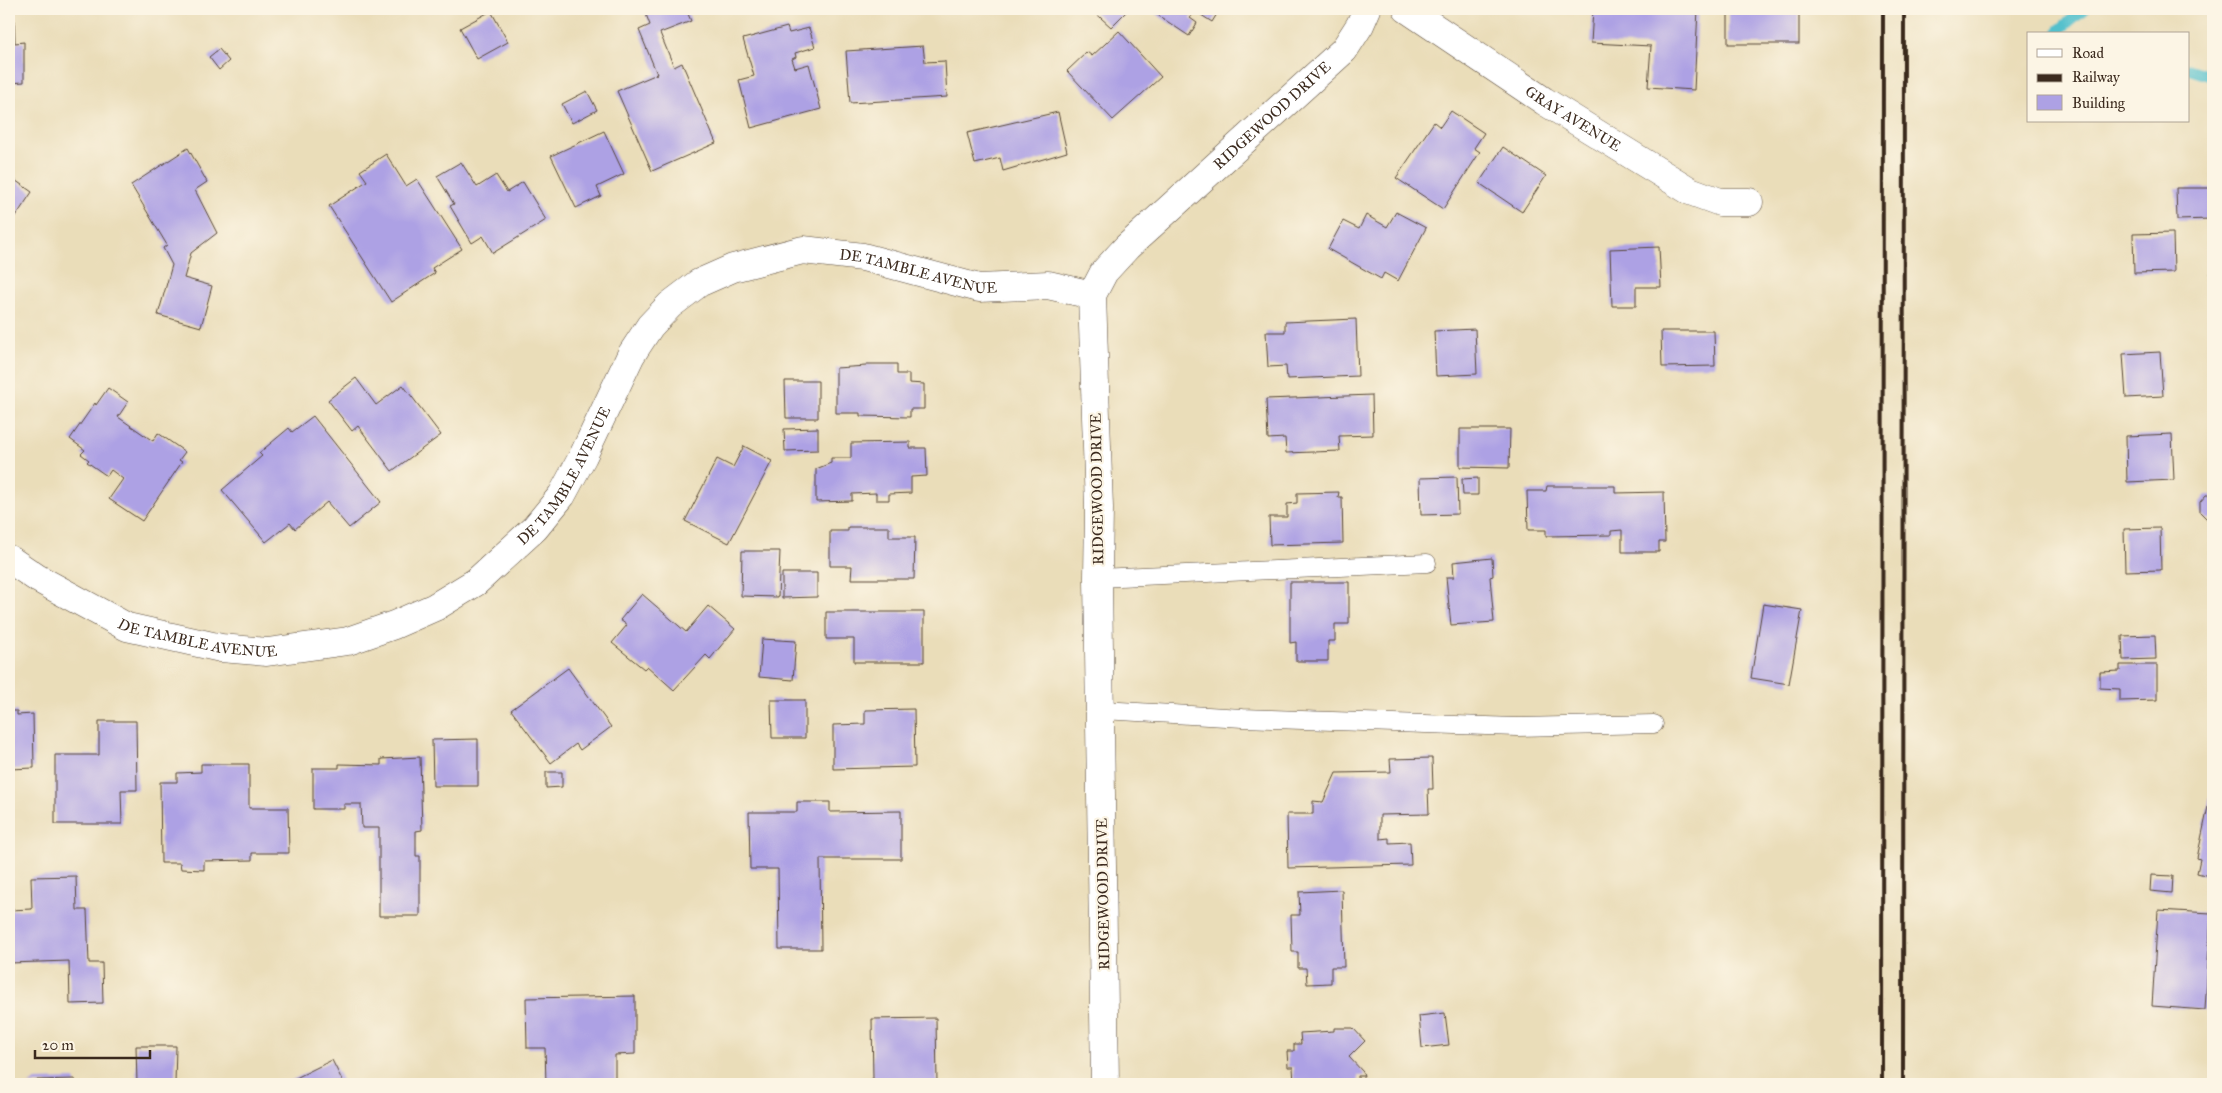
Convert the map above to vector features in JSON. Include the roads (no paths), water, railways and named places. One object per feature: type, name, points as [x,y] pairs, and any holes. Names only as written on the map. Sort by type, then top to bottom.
[{"type":"street","name":"RIDGEWOOD DRIVE","points":[[1105,1084],[1102,710],[1098,578],[1099,508],[1092,295],[1104,272],[1127,247],[1344,50],[1368,9]]},
{"type":"street","name":"GRAY AVENUE","points":[[1406,9],[1544,101],[1690,192],[1720,202],[1749,202]]},
{"type":"street","name":"DE TAMBLE AVENUE","points":[[9,559],[59,590],[127,627],[221,648],[267,652],[348,640],[394,626],[435,607],[476,582],[535,528],[562,495],[583,456],[631,355],[650,326],[670,305],[699,283],[733,268],[803,250],[863,258],[979,288],[1048,285],[1092,295]]},
{"type":"lane","points":[[1098,578],[1426,563]]},
{"type":"lane","points":[[1102,710],[1243,718],[1517,727],[1654,724]]},
{"type":"waterway","points":[[2059,32],[2084,9]]},
{"type":"waterway","points":[[2190,70],[2213,77]]},
{"type":"railway","points":[[1882,1084],[1883,9]]},
{"type":"railway","points":[[1903,1084],[1904,9]]}]
